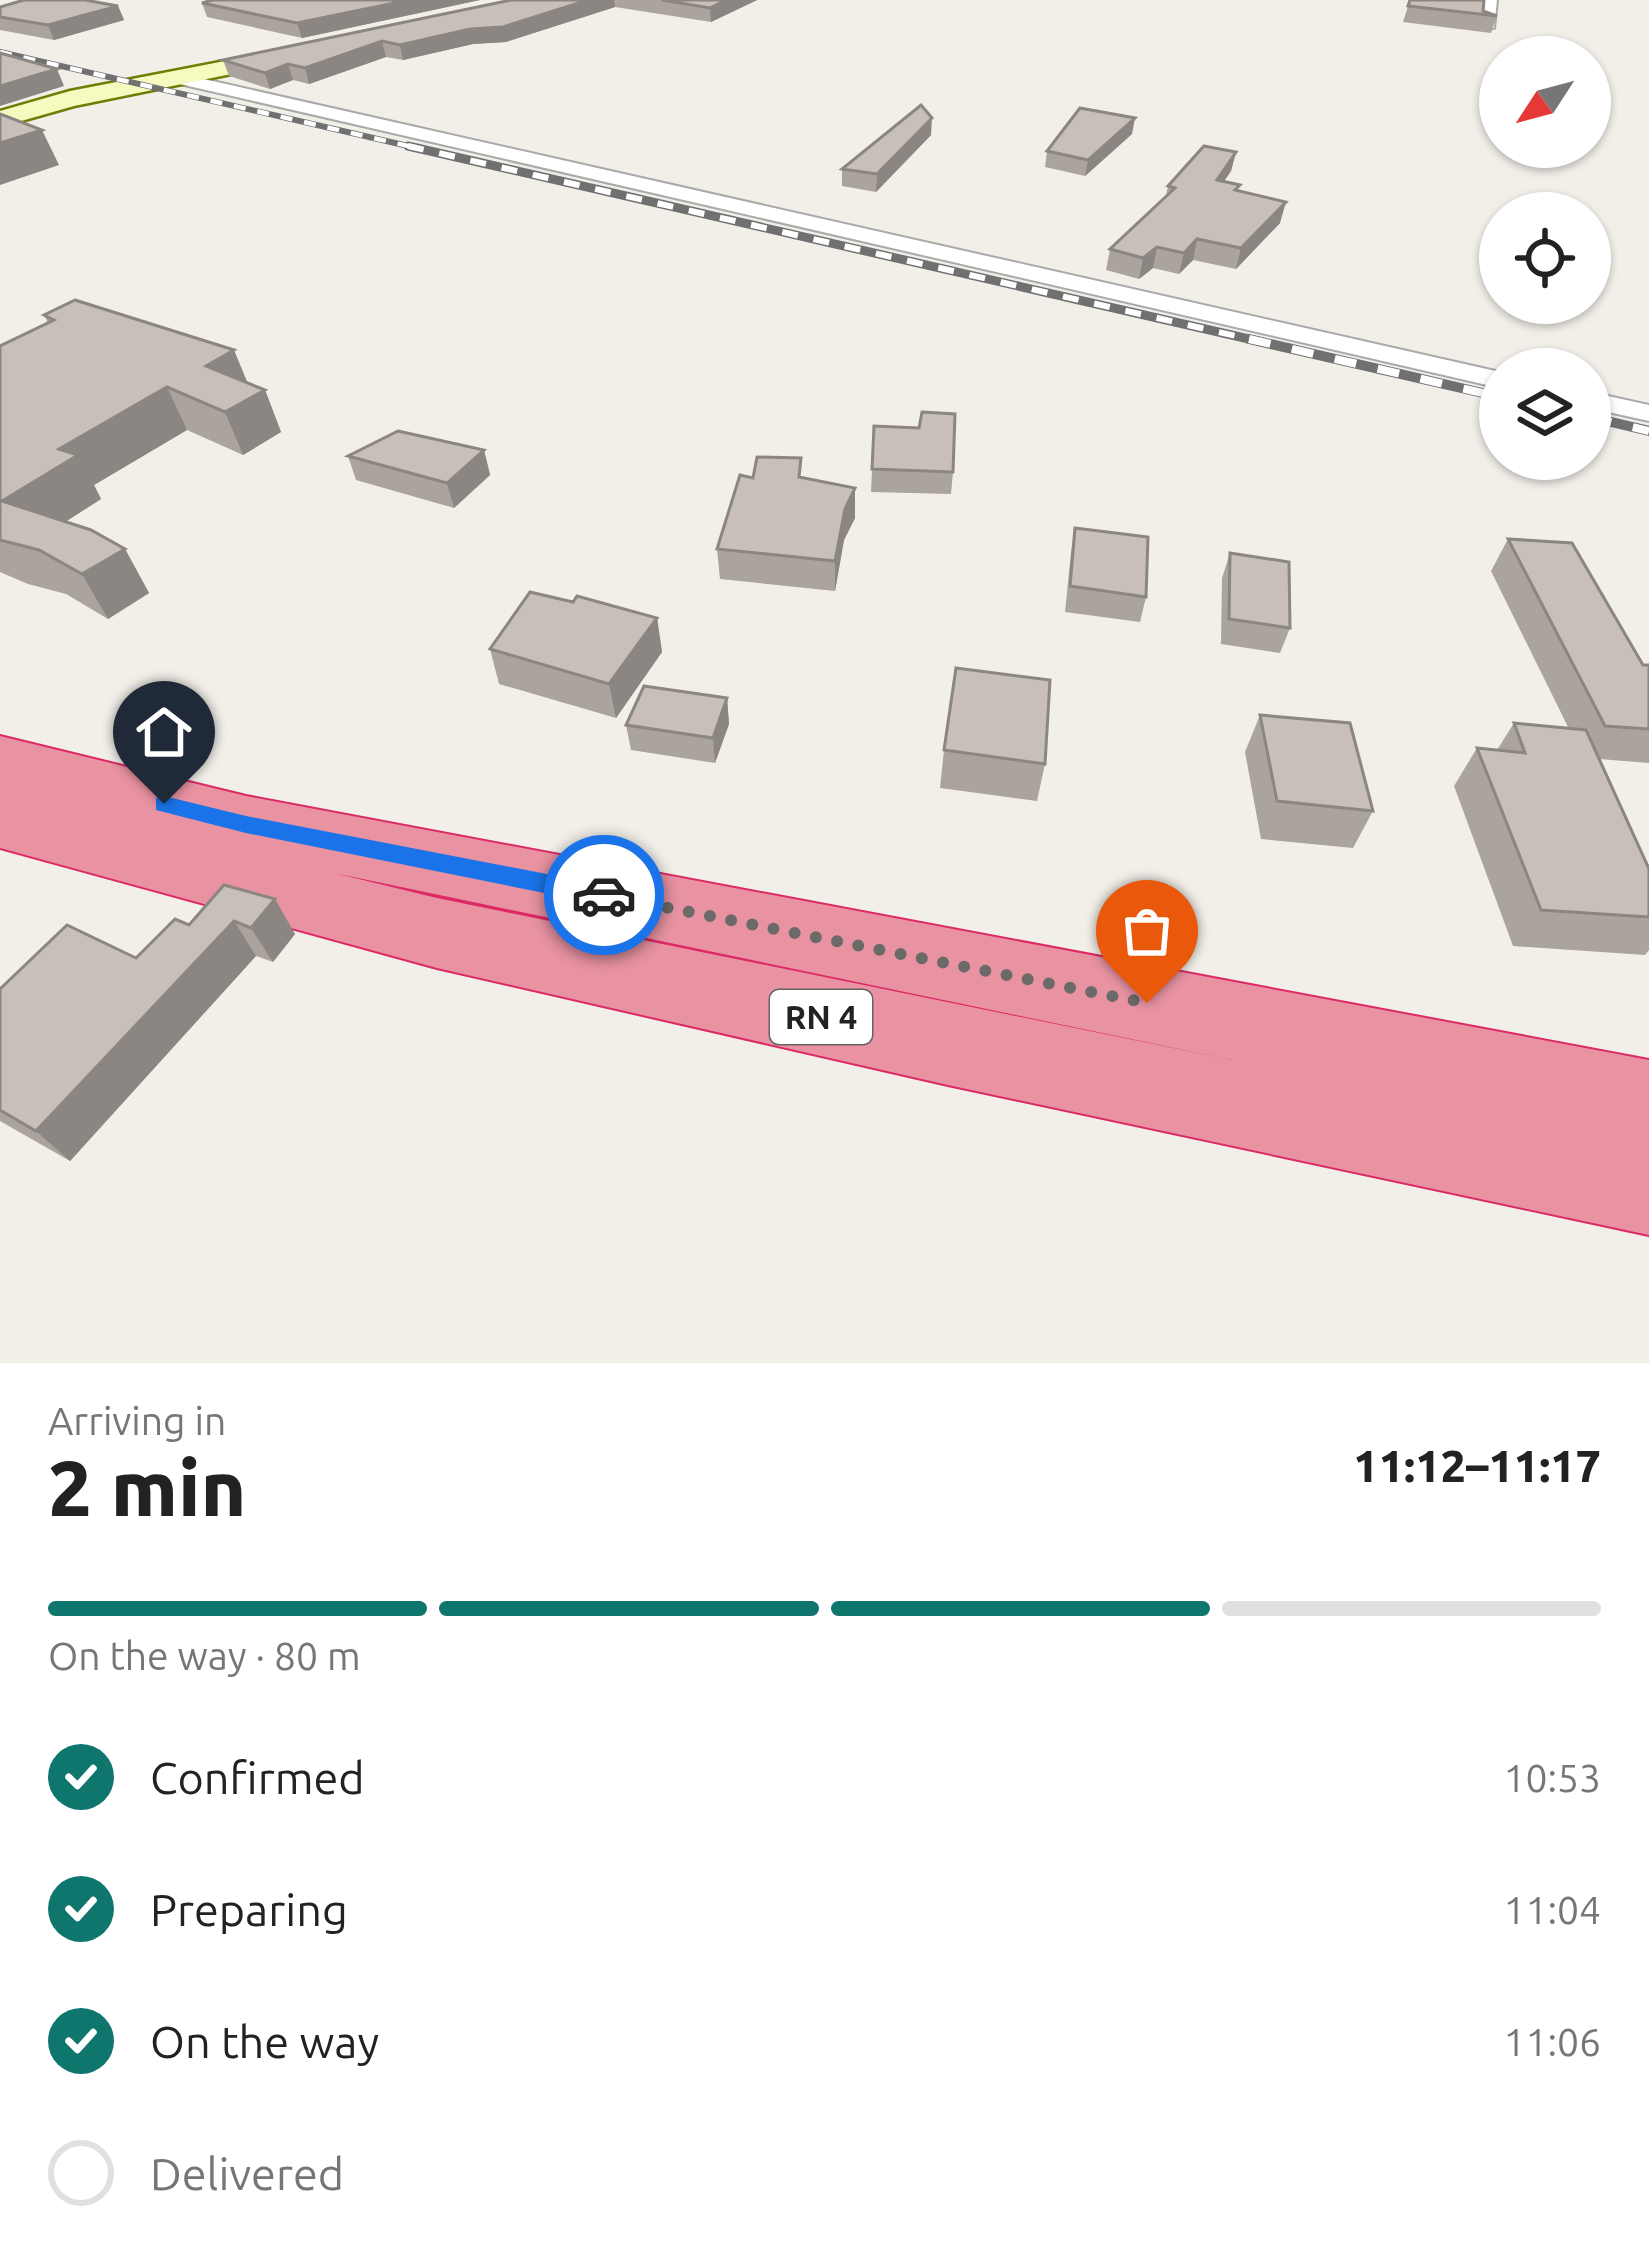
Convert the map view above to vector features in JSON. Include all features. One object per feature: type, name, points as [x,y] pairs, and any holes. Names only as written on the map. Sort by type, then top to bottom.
[{"type":"highway","name":"RN 4","points":[[0,763],[246,825],[1649,1102]]},
{"type":"highway","name":"RN 4","points":[[0,819],[437,933],[948,1045],[1649,1188]]},
{"type":"main road","points":[[0,119],[308,51]]},
{"type":"street","points":[[1490,0],[1490,25]]},
{"type":"street","points":[[177,78],[1479,375]]},
{"type":"street","points":[[1611,405],[1649,413]]},
{"type":"building","points":[[24,0],[85,0],[118,6],[48,25],[0,17],[0,7]]},
{"type":"building","points":[[409,0],[297,23],[202,3]]},
{"type":"building","points":[[511,0],[588,0],[503,27],[470,29],[400,45],[382,41],[305,68],[288,64],[265,73],[223,60]]},
{"type":"building","points":[[662,0],[726,0],[710,8]]},
{"type":"building","points":[[1410,0],[1484,0],[1483,11],[1497,16],[1408,6]]},
{"type":"building","points":[[0,53],[57,69],[0,86]]},
{"type":"building","points":[[921,105],[932,118],[877,174],[842,169]]},
{"type":"building","points":[[1080,108],[1135,118],[1088,160],[1047,151]]},
{"type":"building","points":[[0,114],[42,130],[0,143]]},
{"type":"building","points":[[1204,146],[1236,152],[1217,180],[1240,185],[1235,190],[1286,202],[1241,248],[1197,239],[1184,253],[1157,247],[1143,258],[1110,249],[1175,188],[1168,186]]},
{"type":"building","points":[[75,300],[234,350],[206,366],[265,390],[225,412],[167,387],[59,449],[78,455],[2,501],[91,530],[125,549],[82,574],[39,550],[0,540],[0,346],[54,320],[44,315]]},
{"type":"building","points":[[922,412],[955,414],[953,472],[872,469],[874,426],[919,428]]},
{"type":"building","points":[[398,431],[484,450],[447,483],[348,456]]},
{"type":"building","points":[[757,457],[801,458],[799,477],[855,488],[845,509],[835,561],[717,549],[740,475],[753,478]]},
{"type":"building","points":[[1075,528],[1148,537],[1146,597],[1070,586]]},
{"type":"building","points":[[1508,539],[1572,543],[1643,665],[1649,665],[1649,729],[1605,726]]},
{"type":"building","points":[[1230,553],[1289,562],[1290,628],[1229,619]]},
{"type":"building","points":[[530,592],[573,602],[577,596],[657,618],[609,684],[490,649]]},
{"type":"building","points":[[956,668],[1050,680],[1045,764],[944,750]]},
{"type":"building","points":[[644,686],[727,698],[713,738],[626,725]]},
{"type":"building","points":[[1260,715],[1350,723],[1373,811],[1277,801]]},
{"type":"building","points":[[1514,723],[1586,730],[1649,869],[1649,917],[1541,910],[1477,748],[1525,753]]},
{"type":"building","points":[[224,885],[275,899],[251,928],[234,921],[36,1131],[0,1110],[0,989],[67,925],[136,958],[175,919],[189,925]]},
{"type":"railway","points":[[0,52],[421,149]]},
{"type":"railway","points":[[408,146],[1259,341]]},
{"type":"railway","points":[[1249,339],[1259,341]]},
{"type":"railway","points":[[1259,341],[1479,392]]},
{"type":"railway","points":[[1611,422],[1649,431]]},
{"type":"way so far","points":[[604,895],[1147,1003]]},
{"type":"route","points":[[164,804],[246,825],[604,895]]}]
